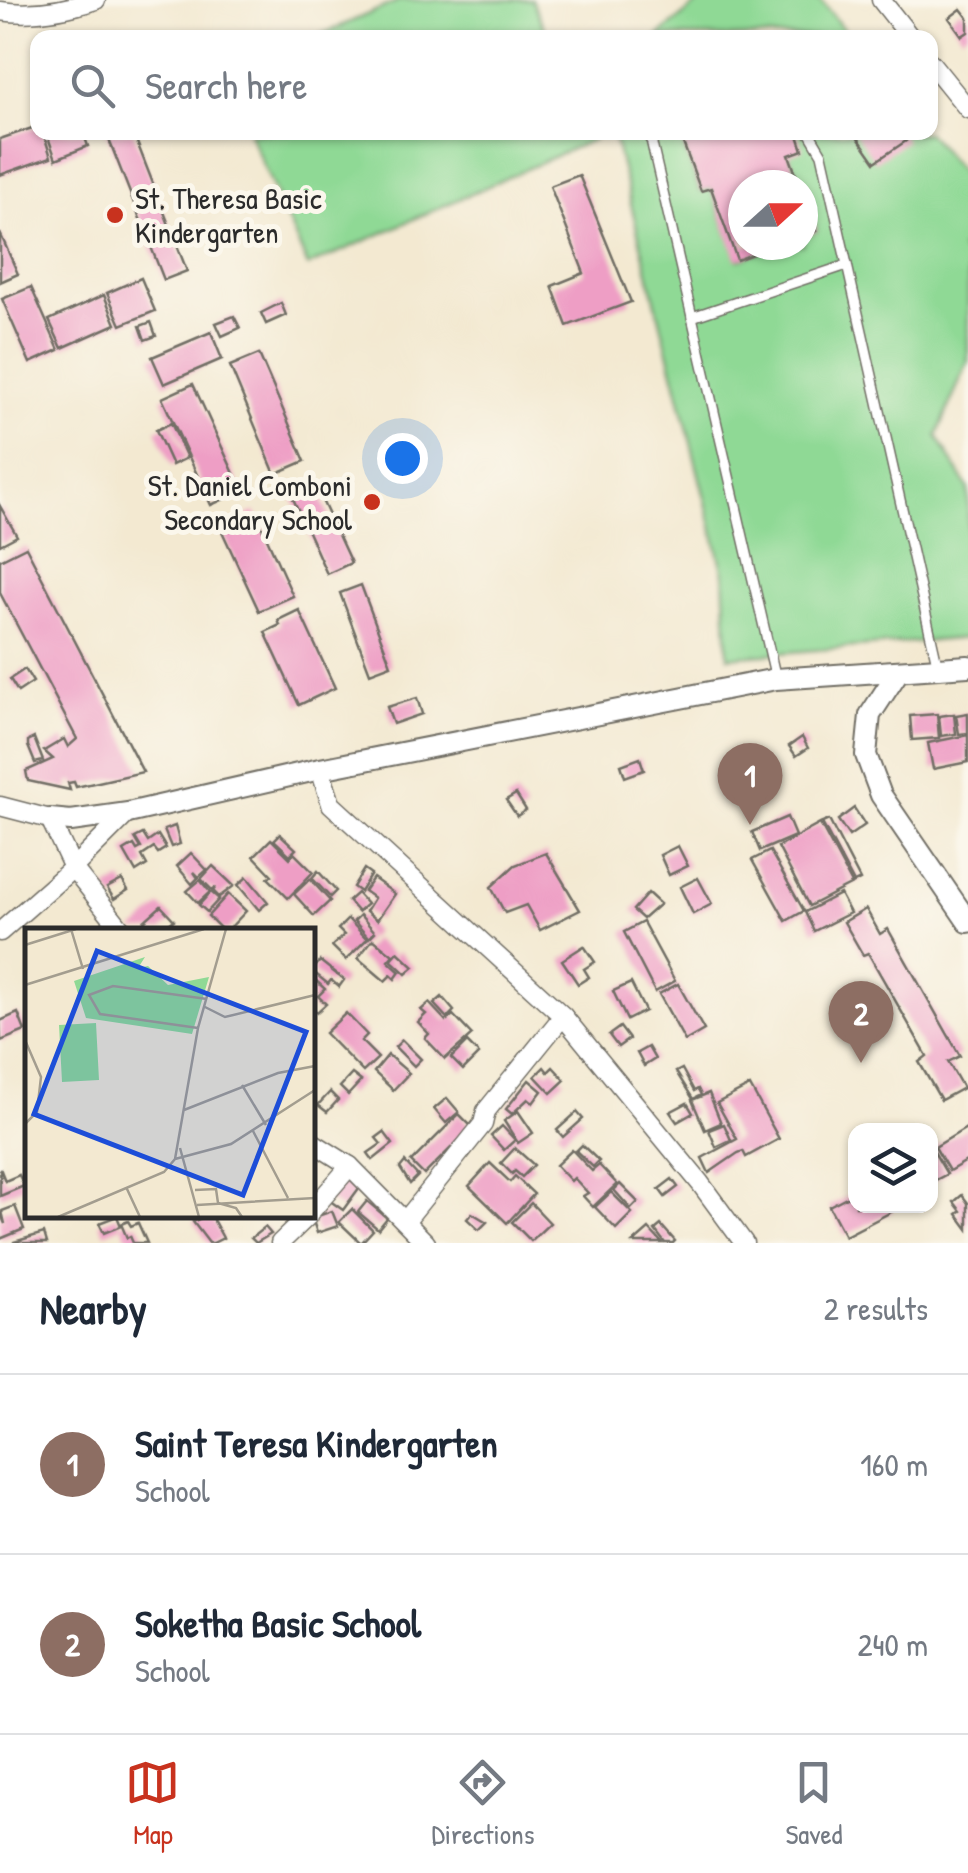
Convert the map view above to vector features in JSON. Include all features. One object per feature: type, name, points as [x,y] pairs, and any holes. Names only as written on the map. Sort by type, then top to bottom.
[{"type":"street","points":[[0,10],[17,13],[96,0]]},
{"type":"street","points":[[881,0],[905,30]]},
{"type":"street","points":[[938,72],[968,109]]},
{"type":"street","points":[[0,806],[72,822],[776,678],[968,666]]},
{"type":"street","points":[[898,672],[870,715],[866,755],[881,795],[968,922]]},
{"type":"street","points":[[320,770],[331,804],[563,1016],[700,1182],[744,1243]]},
{"type":"street","points":[[0,932],[128,813]]},
{"type":"street","points":[[50,820],[73,868],[120,928]]},
{"type":"street","points":[[406,1220],[483,1124],[486,1111],[563,1016]]},
{"type":"street","points":[[315,1144],[350,1166],[426,1243]]},
{"type":"street","points":[[315,1207],[350,1166]]},
{"type":"street","points":[[280,1243],[305,1218]]},
{"type":"lane","points":[[652,140],[776,678]]},
{"type":"lane","points":[[814,140],[822,154],[938,668]]},
{"type":"lane","points":[[692,316],[848,265]]},
{"type":"green space","points":[[400,0],[532,0],[545,30],[332,30]]},
{"type":"green space","points":[[702,0],[820,0],[844,30],[666,30]]},
{"type":"green space","points":[[252,140],[592,140],[308,266]]},
{"type":"green space","points":[[615,140],[681,140],[700,191],[711,188],[728,233],[728,260],[818,260],[818,170],[795,170],[789,155],[794,140],[934,140],[968,181],[968,244],[961,249],[968,259],[968,361],[937,436],[968,488],[968,638],[728,657],[724,574]]},
{"type":"building","points":[[961,9],[968,18],[968,32],[962,36],[949,18]]},
{"type":"building","points":[[30,129],[30,140],[46,140],[51,157],[0,175],[0,139]]},
{"type":"building","points":[[49,140],[86,140],[88,146],[56,159]]},
{"type":"building","points":[[109,140],[136,140],[187,271],[164,280]]},
{"type":"building","points":[[682,140],[800,140],[803,150],[789,155],[794,170],[728,170],[728,235],[711,188],[701,191]]},
{"type":"building","points":[[860,140],[905,140],[906,141],[875,162]]},
{"type":"building","points":[[579,175],[631,302],[567,326],[552,286],[584,273],[550,186]]},
{"type":"building","points":[[0,233],[18,274],[0,282]]},
{"type":"building","points":[[141,278],[155,311],[121,325],[107,293]]},
{"type":"building","points":[[31,287],[59,350],[30,363],[2,299]]},
{"type":"building","points":[[104,295],[116,324],[62,348],[49,320]]},
{"type":"building","points":[[281,303],[286,315],[266,324],[261,313]]},
{"type":"building","points":[[234,316],[240,328],[222,336],[216,323]]},
{"type":"building","points":[[151,322],[156,336],[145,340],[140,326]]},
{"type":"building","points":[[211,332],[222,359],[164,384],[152,357]]},
{"type":"building","points":[[259,354],[305,461],[275,474],[230,366]]},
{"type":"building","points":[[193,384],[242,491],[211,505],[162,398]]},
{"type":"building","points":[[171,423],[187,458],[172,465],[156,430]]},
{"type":"building","points":[[314,483],[351,563],[327,574],[291,494]]},
{"type":"building","points":[[0,506],[17,536],[0,545]]},
{"type":"building","points":[[255,512],[293,596],[259,611],[220,527]]},
{"type":"building","points":[[26,547],[143,772],[76,787],[74,782],[68,783],[70,790],[28,781],[26,771],[53,759],[44,751],[64,739],[68,747],[77,739],[0,593],[0,560]]},
{"type":"building","points":[[361,585],[391,665],[370,673],[340,593]]},
{"type":"building","points":[[299,610],[335,688],[299,705],[265,632],[280,625],[278,620]]},
{"type":"building","points":[[25,669],[33,682],[18,692],[10,679]]},
{"type":"building","points":[[417,698],[422,714],[393,724],[387,707]]},
{"type":"building","points":[[968,713],[968,733],[959,734],[956,715]]},
{"type":"building","points":[[937,714],[939,738],[912,740],[910,716]]},
{"type":"building","points":[[954,714],[956,734],[941,736],[939,716]]},
{"type":"building","points":[[968,735],[968,762],[933,769],[928,743]]},
{"type":"building","points":[[802,737],[808,748],[796,756],[789,746]]},
{"type":"building","points":[[34,738],[43,761],[35,763],[28,746]]},
{"type":"building","points":[[640,758],[644,770],[625,777],[621,765]]},
{"type":"building","points":[[516,794],[526,810],[517,816],[506,800]]},
{"type":"building","points":[[854,808],[865,825],[849,836],[838,820]]},
{"type":"building","points":[[787,817],[795,836],[760,851],[752,832]]},
{"type":"building","points":[[829,820],[860,880],[854,883],[822,823]]},
{"type":"building","points":[[820,824],[852,884],[809,906],[778,847]]},
{"type":"building","points":[[175,826],[180,844],[171,847],[164,830]]},
{"type":"building","points":[[143,834],[148,842],[158,835],[166,848],[158,853],[154,848],[142,856],[147,865],[136,872],[124,851],[134,845],[137,850],[141,848],[135,838]]},
{"type":"building","points":[[280,834],[296,849],[290,855],[274,840]]},
{"type":"building","points":[[271,839],[290,858],[294,853],[313,872],[288,898],[254,856]]},
{"type":"building","points":[[678,846],[688,866],[669,875],[660,855]]},
{"type":"building","points":[[770,851],[804,911],[786,921],[752,860]]},
{"type":"building","points":[[191,853],[207,870],[199,877],[194,872],[198,878],[192,884],[177,866]]},
{"type":"building","points":[[546,853],[580,910],[540,930],[526,905],[505,913],[491,887],[515,865]]},
{"type":"building","points":[[213,866],[234,886],[219,897],[213,891],[216,887],[212,890],[201,879]]},
{"type":"building","points":[[364,869],[371,874],[360,892],[353,887]]},
{"type":"building","points":[[318,871],[336,891],[330,897],[312,878]]},
{"type":"building","points":[[247,877],[268,902],[259,910],[238,885]]},
{"type":"building","points":[[373,878],[395,894],[377,920],[366,911],[374,898],[364,891]]},
{"type":"building","points":[[698,878],[712,904],[693,914],[680,887]]},
{"type":"building","points":[[310,879],[330,901],[314,916],[294,894]]},
{"type":"building","points":[[122,880],[128,890],[114,899],[107,888]]},
{"type":"building","points":[[200,880],[210,892],[198,903],[187,891]]},
{"type":"building","points":[[211,892],[219,899],[207,912],[199,905]]},
{"type":"building","points":[[357,893],[367,904],[358,912],[348,901]]},
{"type":"building","points":[[648,893],[660,904],[643,919],[633,910]]},
{"type":"building","points":[[228,894],[246,911],[230,928],[220,928],[208,916]]},
{"type":"building","points":[[840,894],[850,913],[814,931],[805,912]]},
{"type":"building","points":[[161,906],[174,920],[165,928],[136,928]]},
{"type":"building","points":[[866,909],[880,934],[888,929],[960,1056],[948,1062],[963,1088],[941,1100],[919,1062],[927,1056],[868,953],[863,955],[844,922]]},
{"type":"building","points":[[360,915],[375,932],[369,938],[354,921]]},
{"type":"building","points":[[348,919],[367,939],[346,960],[332,946],[344,935],[338,929]]},
{"type":"building","points":[[643,922],[675,981],[655,992],[624,932]]},
{"type":"building","points":[[373,939],[393,955],[388,961],[400,972],[395,979],[391,975],[385,981],[358,958]]},
{"type":"building","points":[[584,946],[595,962],[584,969],[589,977],[578,984],[562,960]]},
{"type":"building","points":[[398,952],[414,967],[406,974],[391,960]]},
{"type":"building","points":[[320,961],[344,980],[339,987],[331,980],[328,984],[315,973]]},
{"type":"building","points":[[315,980],[325,989],[318,996],[326,1004],[317,1012]]},
{"type":"building","points":[[631,983],[645,1011],[627,1020],[613,991]]},
{"type":"building","points":[[678,984],[704,1030],[685,1041],[659,994]]},
{"type":"building","points":[[442,997],[454,1011],[447,1018],[434,1004]]},
{"type":"building","points":[[429,1003],[446,1021],[453,1015],[472,1035],[445,1059],[425,1038],[429,1034],[418,1022],[426,1014],[421,1010]]},
{"type":"building","points":[[18,1013],[25,1031],[1,1041],[0,1021]]},
{"type":"building","points":[[346,1013],[367,1035],[361,1041],[378,1058],[363,1072],[325,1033]]},
{"type":"building","points":[[620,1027],[629,1039],[618,1047],[609,1035]]},
{"type":"building","points":[[402,1040],[421,1059],[414,1066],[395,1047]]},
{"type":"building","points":[[467,1042],[479,1054],[463,1070],[451,1058]]},
{"type":"building","points":[[648,1047],[655,1059],[644,1066],[637,1053]]},
{"type":"building","points":[[388,1055],[409,1073],[393,1090],[374,1072]]},
{"type":"building","points":[[544,1067],[548,1072],[553,1067],[565,1080],[551,1093],[535,1076]]},
{"type":"building","points":[[682,1069],[694,1091],[698,1089],[701,1095],[693,1099],[676,1072]]},
{"type":"building","points":[[352,1074],[361,1081],[348,1095],[340,1087]]},
{"type":"building","points":[[529,1080],[542,1091],[533,1103],[528,1099],[512,1114],[506,1109]]},
{"type":"building","points":[[750,1086],[779,1139],[746,1157],[743,1151],[738,1153],[709,1173],[702,1158],[737,1139],[717,1103]]},
{"type":"building","points":[[330,1092],[338,1100],[327,1112],[318,1105]]},
{"type":"building","points":[[709,1093],[721,1123],[705,1130],[692,1100]]},
{"type":"building","points":[[447,1098],[459,1112],[446,1123],[434,1109]]},
{"type":"building","points":[[687,1103],[693,1113],[677,1122],[670,1112]]},
{"type":"building","points":[[518,1111],[533,1133],[518,1143],[504,1121]]},
{"type":"building","points":[[577,1112],[583,1119],[563,1137],[557,1130]]},
{"type":"building","points":[[459,1114],[472,1127],[424,1175],[411,1162]]},
{"type":"building","points":[[724,1124],[731,1140],[716,1147],[709,1130]]},
{"type":"building","points":[[502,1126],[515,1140],[504,1150],[491,1136]]},
{"type":"building","points":[[968,1127],[968,1160],[949,1171],[938,1145]]},
{"type":"building","points":[[384,1132],[393,1144],[373,1160],[368,1153],[381,1144],[376,1138]]},
{"type":"building","points":[[582,1145],[599,1161],[593,1167],[576,1151]]},
{"type":"building","points":[[515,1148],[534,1165],[522,1177],[515,1171],[512,1174],[501,1163]]},
{"type":"building","points":[[572,1150],[592,1171],[599,1165],[617,1184],[593,1207],[583,1196],[588,1193],[556,1165]]},
{"type":"building","points":[[938,1159],[947,1174],[938,1179]]},
{"type":"building","points":[[405,1162],[418,1176],[410,1184],[400,1168]]},
{"type":"building","points":[[490,1163],[510,1182],[515,1176],[534,1194],[507,1223],[469,1186]]},
{"type":"building","points":[[0,1168],[5,1181],[19,1175],[24,1186],[0,1196]]},
{"type":"building","points":[[345,1172],[362,1184],[343,1210],[326,1198]]},
{"type":"building","points":[[672,1179],[678,1187],[665,1197],[659,1189]]},
{"type":"building","points":[[620,1184],[638,1202],[631,1209],[614,1190]]},
{"type":"building","points":[[611,1192],[632,1213],[616,1229],[595,1207]]},
{"type":"building","points":[[962,1195],[968,1203],[968,1229],[954,1202]]},
{"type":"building","points":[[848,1196],[848,1213],[889,1213],[845,1236],[829,1206]]},
{"type":"building","points":[[367,1201],[387,1218],[378,1229],[358,1212]]},
{"type":"building","points":[[531,1203],[550,1223],[531,1241],[512,1222]]},
{"type":"building","points":[[15,1206],[24,1229],[0,1239],[0,1212],[5,1224],[2,1211]]},
{"type":"building","points":[[352,1209],[373,1230],[361,1243],[339,1222]]},
{"type":"building","points":[[332,1211],[338,1226],[317,1233],[312,1218]]},
{"type":"building","points":[[472,1213],[487,1222],[479,1230],[467,1219]]},
{"type":"building","points":[[118,1218],[121,1226],[104,1233],[99,1223]]},
{"type":"building","points":[[212,1218],[223,1238],[209,1243],[193,1222]]},
{"type":"building","points":[[128,1221],[131,1226],[138,1223],[147,1243],[133,1243],[130,1236],[127,1238],[121,1224]]},
{"type":"building","points":[[661,1225],[673,1243],[665,1243],[655,1230]]},
{"type":"building","points":[[265,1227],[271,1234],[256,1243],[251,1238]]},
{"type":"building","points":[[649,1229],[662,1243],[633,1243]]},
{"type":"building","points":[[44,1233],[47,1243],[14,1243],[14,1242]]},
{"type":"place","name":"St. Theresa Basic Kindergarten","points":[[115,215]]},
{"type":"place","name":"St. Daniel Comboni Secondary School","points":[[372,502]]},
{"type":"place","name":"Saint Teresa Kindergarten","points":[[750,825]]},
{"type":"place","name":"Soketha Basic School","points":[[861,1063]]}]
